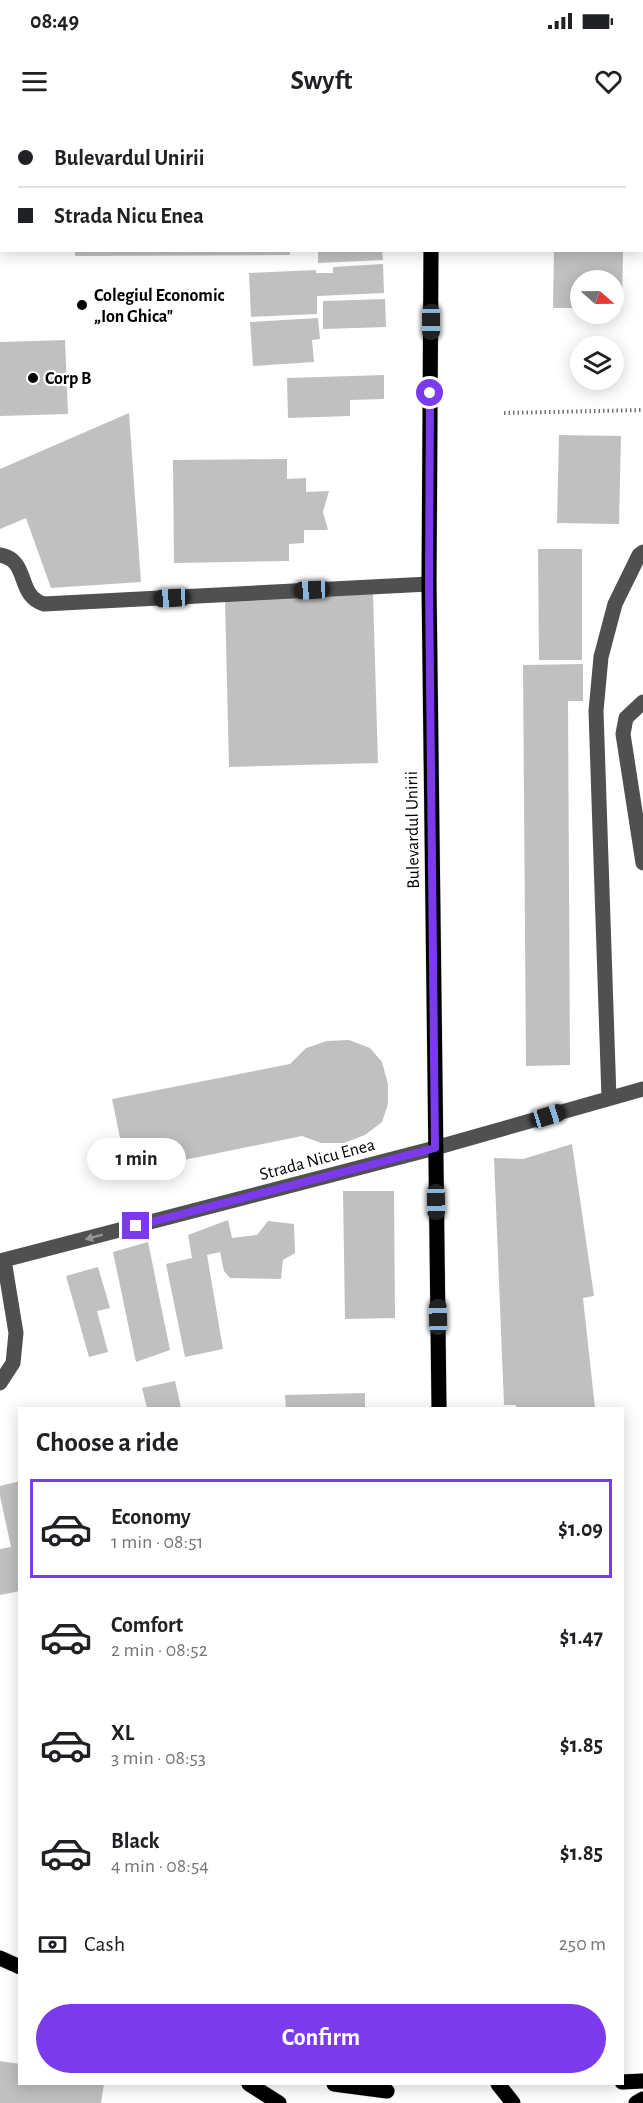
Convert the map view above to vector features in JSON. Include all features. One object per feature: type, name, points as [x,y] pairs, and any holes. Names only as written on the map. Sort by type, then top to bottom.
[{"type":"main road","name":"Bulevardul Unirii","points":[[431,252],[429,584],[439,1407]]},
{"type":"main road","points":[[0,1958],[18,1966]]},
{"type":"main road","points":[[624,2082],[643,2081]]},
{"type":"main road","points":[[251,2085],[279,2103]]},
{"type":"main road","points":[[341,2085],[387,2092]]},
{"type":"main road","points":[[500,2085],[513,2103]]},
{"type":"main road","points":[[636,2103],[643,2099]]},
{"type":"street","points":[[609,1098],[596,711],[601,657],[615,604],[639,555],[643,552]]},
{"type":"street","points":[[0,555],[16,563],[30,595],[35,601],[44,604],[429,584]]},
{"type":"street","points":[[643,702],[626,718],[623,734],[640,818],[643,863]]},
{"type":"street","name":"Strada Nicu Enea","points":[[2,1261],[435,1148],[643,1089]]},
{"type":"street","points":[[0,1383],[13,1363],[16,1333],[2,1261]]},
{"type":"path","points":[[504,414],[643,410]]},
{"type":"building","points":[[75,252],[290,252],[290,255],[75,256]]},
{"type":"building","points":[[318,252],[382,252],[383,260],[318,263]]},
{"type":"building","points":[[554,252],[623,252],[623,270],[570,270],[570,308],[553,308]]},
{"type":"building","points":[[383,264],[384,293],[317,296],[317,314],[251,317],[249,273],[316,270],[316,273],[333,273],[333,267]]},
{"type":"building","points":[[385,299],[386,327],[323,329],[323,301]]},
{"type":"building","points":[[318,318],[320,339],[312,340],[314,362],[253,366],[250,322]]},
{"type":"building","name":"Corp B","points":[[65,340],[68,414],[0,416],[0,342]]},
{"type":"building","points":[[384,375],[384,399],[350,400],[350,416],[288,418],[287,378]]},
{"type":"building","points":[[129,413],[141,582],[51,588],[26,518],[0,529],[0,469]]},
{"type":"building","points":[[559,435],[621,436],[619,524],[557,523]]},
{"type":"building","points":[[287,459],[287,479],[306,478],[306,492],[329,491],[323,512],[328,530],[304,530],[304,543],[289,544],[289,561],[174,563],[173,460]]},
{"type":"building","points":[[538,549],[582,549],[582,660],[539,660]]},
{"type":"building","points":[[373,594],[378,763],[229,767],[225,599]]},
{"type":"building","points":[[583,664],[583,701],[568,701],[570,1065],[526,1066],[523,665]]},
{"type":"building","points":[[349,1040],[370,1048],[382,1062],[388,1084],[388,1104],[382,1122],[365,1135],[344,1143],[321,1143],[302,1136],[135,1170],[132,1150],[123,1152],[112,1099],[290,1064],[306,1048],[327,1041]]},
{"type":"building","points":[[572,1144],[594,1296],[583,1298],[595,1407],[504,1405],[494,1158],[523,1159]]},
{"type":"building","points":[[343,1191],[394,1191],[395,1318],[345,1319]]},
{"type":"building","points":[[228,1220],[232,1238],[257,1235],[268,1221],[294,1224],[295,1253],[283,1260],[281,1279],[230,1278],[224,1271],[220,1252],[207,1255],[223,1349],[185,1357],[166,1264],[192,1258],[188,1235]]},
{"type":"building","points":[[148,1242],[170,1350],[136,1362],[113,1252]]},
{"type":"building","points":[[98,1267],[110,1308],[97,1311],[108,1352],[89,1357],[66,1276]]},
{"type":"building","points":[[175,1381],[181,1407],[147,1407],[142,1388]]},
{"type":"building","points":[[365,1393],[365,1407],[286,1407],[285,1395]]},
{"type":"building","points":[[18,1482],[18,1591],[0,1595],[0,1549],[11,1547],[0,1486]]},
{"type":"building","points":[[0,2061],[18,2064],[18,2085],[104,2085],[101,2103],[0,2103]]},
{"type":"place","name":"Colegiul Economic „Ion Ghica\"","points":[[82,305]]},
{"type":"place","name":"Corp B","points":[[33,378]]},
{"type":"route","points":[[136,1226],[435,1148],[429,584],[430,393]]}]
